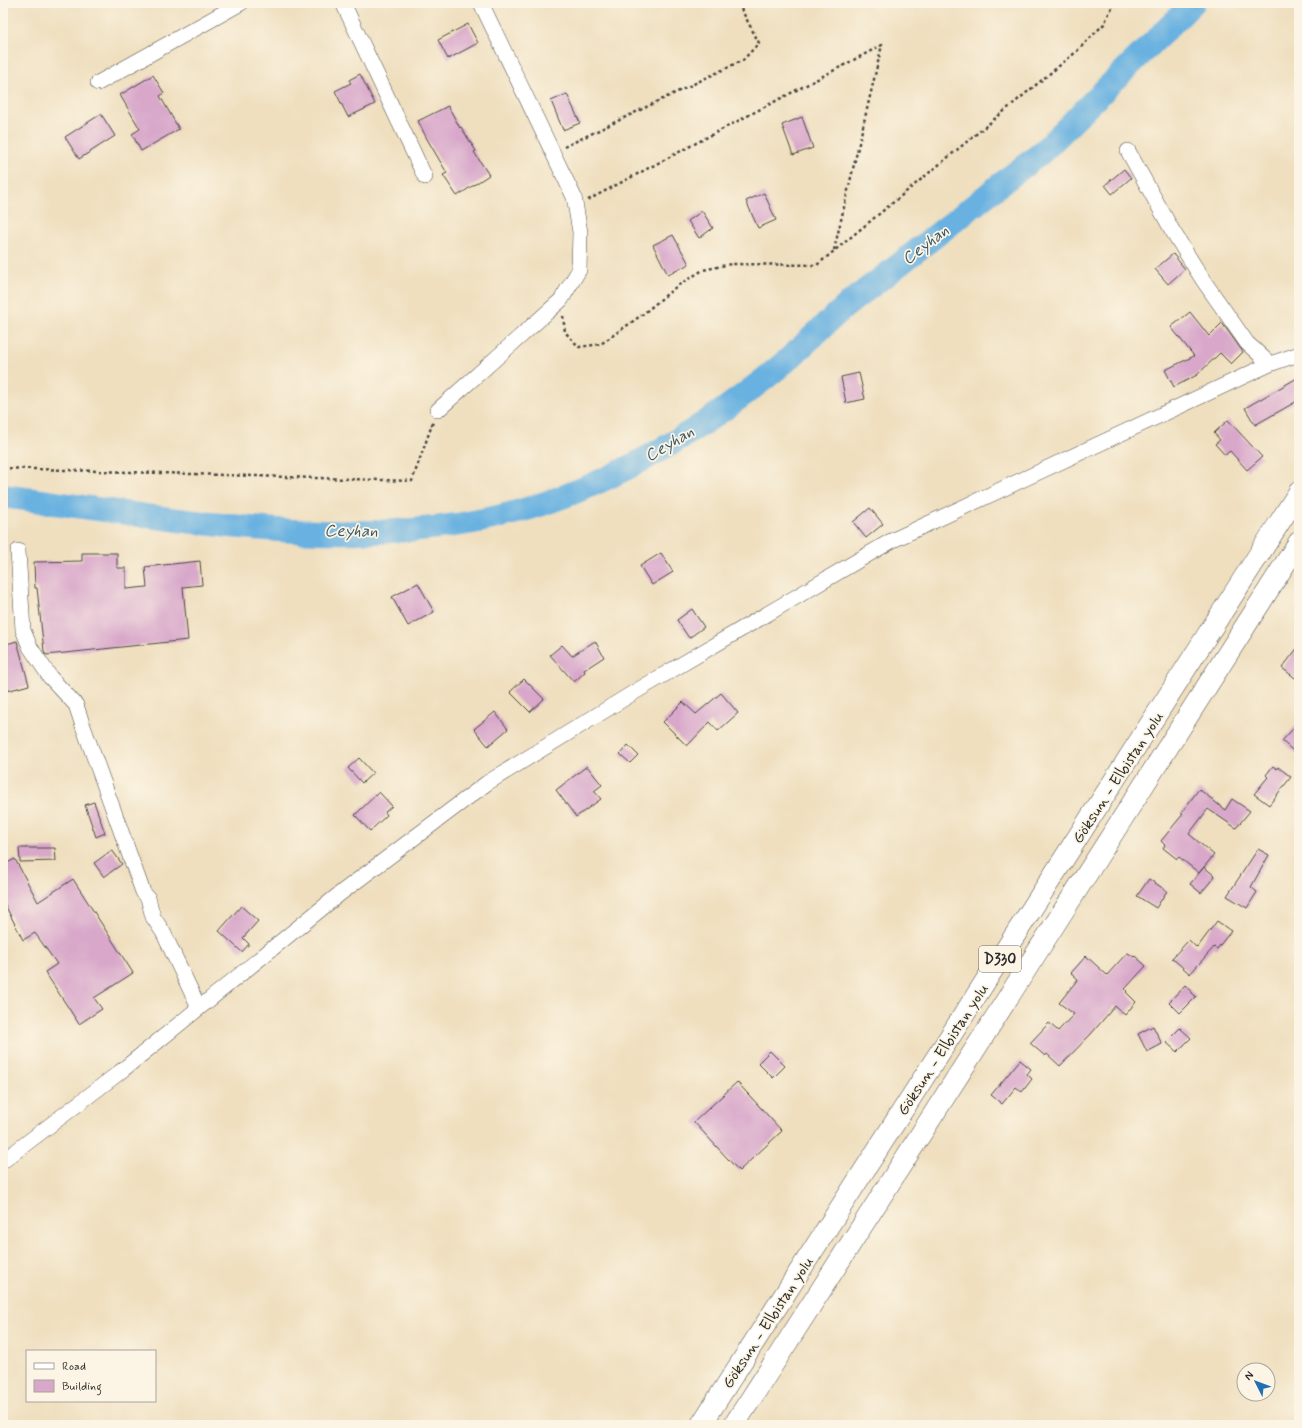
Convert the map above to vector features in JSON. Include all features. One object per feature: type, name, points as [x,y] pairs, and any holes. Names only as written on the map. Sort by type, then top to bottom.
[{"type":"highway","name":"Göksun - Elbistan yolu","points":[[701,1425],[1299,492]]},
{"type":"highway","name":"Göksun - Elbistan yolu","points":[[734,1425],[1299,542]]},
{"type":"street","points":[[98,83],[241,3]]},
{"type":"street","points":[[343,3],[424,177]]},
{"type":"street","points":[[438,410],[561,300],[579,270],[580,232],[574,197],[481,3]]},
{"type":"street","points":[[1128,150],[1172,230],[1203,280],[1248,344],[1270,364]]},
{"type":"street","points":[[3,1161],[120,1072],[342,892],[487,784],[633,693],[891,541],[1270,364],[1299,354]]},
{"type":"street","points":[[18,551],[23,630],[33,652],[50,677],[76,705],[143,892],[148,898],[153,917],[163,932],[199,1008]]},
{"type":"path","points":[[553,153],[743,60],[759,43],[738,3]]},
{"type":"path","points":[[561,300],[565,332],[579,347],[600,344],[643,314],[677,286],[702,270],[731,264],[817,265],[1076,52],[1104,24],[1114,3]]},
{"type":"path","points":[[575,206],[882,45],[833,251]]},
{"type":"path","points":[[3,468],[412,481],[438,410]]},
{"type":"building","points":[[468,24],[478,43],[448,59],[438,40]]},
{"type":"building","points":[[360,74],[375,104],[348,117],[335,91],[351,83],[349,80]]},
{"type":"building","points":[[153,75],[164,93],[160,96],[179,129],[141,151],[132,134],[140,129],[120,95]]},
{"type":"building","points":[[567,94],[580,123],[563,130],[551,101]]},
{"type":"building","points":[[448,106],[489,175],[457,196],[443,175],[447,173],[418,121]]},
{"type":"building","points":[[101,114],[115,136],[79,159],[65,137]]},
{"type":"building","points":[[802,117],[813,148],[793,155],[782,125]]},
{"type":"building","points":[[1124,169],[1131,178],[1112,194],[1105,185]]},
{"type":"building","points":[[764,193],[776,220],[758,228],[746,201]]},
{"type":"building","points":[[702,211],[713,228],[699,238],[688,221]]},
{"type":"building","points":[[673,235],[689,264],[668,275],[653,245]]},
{"type":"building","points":[[1173,254],[1185,269],[1168,284],[1155,269]]},
{"type":"building","points":[[1190,312],[1209,336],[1222,323],[1243,352],[1231,364],[1220,353],[1197,375],[1174,387],[1165,370],[1194,356],[1171,327]]},
{"type":"building","points":[[859,373],[865,399],[846,403],[841,377]]},
{"type":"building","points":[[1299,377],[1299,400],[1255,425],[1245,408]]},
{"type":"building","points":[[1228,420],[1262,457],[1247,470],[1230,451],[1225,455],[1215,444],[1220,440],[1214,433]]},
{"type":"building","points":[[870,508],[883,524],[866,538],[853,522]]},
{"type":"building","points":[[82,553],[117,553],[117,568],[126,568],[126,589],[147,587],[145,567],[200,561],[202,585],[183,587],[188,640],[46,655],[44,651],[37,588],[35,588],[34,562],[82,561]]},
{"type":"building","points":[[661,553],[673,572],[652,585],[640,566]]},
{"type":"building","points":[[418,583],[434,612],[408,626],[392,597]]},
{"type":"building","points":[[692,609],[704,627],[689,638],[677,620]]},
{"type":"building","points":[[17,641],[29,685],[3,692],[3,645]]},
{"type":"building","points":[[595,641],[604,657],[584,670],[585,672],[574,682],[550,655],[562,645],[572,656]]},
{"type":"building","points":[[1299,646],[1299,681],[1282,668]]},
{"type":"building","points":[[524,679],[544,699],[530,712],[510,692]]},
{"type":"building","points":[[721,693],[738,713],[718,731],[710,722],[687,746],[663,722],[683,702],[696,714]]},
{"type":"building","points":[[495,712],[508,729],[488,746],[474,729]]},
{"type":"building","points":[[1299,722],[1299,756],[1282,741]]},
{"type":"building","points":[[628,745],[638,755],[630,763],[620,754]]},
{"type":"building","points":[[359,758],[373,773],[362,783],[348,768]]},
{"type":"building","points":[[587,766],[602,785],[594,791],[601,799],[576,817],[556,790]]},
{"type":"building","points":[[1273,766],[1277,769],[1278,767],[1291,777],[1269,805],[1254,794],[1268,777],[1266,775]]},
{"type":"building","points":[[1199,789],[1225,810],[1232,799],[1250,811],[1236,828],[1208,809],[1189,834],[1214,855],[1199,873],[1179,857],[1177,859],[1163,848],[1165,845],[1161,841],[1183,814],[1181,813]]},
{"type":"building","points":[[379,792],[392,806],[385,812],[387,815],[370,831],[355,815]]},
{"type":"building","points":[[94,802],[105,833],[96,837],[85,805]]},
{"type":"building","points":[[19,848],[55,848],[56,861],[20,862]]},
{"type":"building","points":[[1258,849],[1269,855],[1251,887],[1257,892],[1247,908],[1227,896]]},
{"type":"building","points":[[112,850],[122,864],[104,877],[94,863]]},
{"type":"building","points":[[15,859],[38,902],[73,879],[133,973],[94,998],[102,1009],[79,1024],[45,972],[57,964],[35,933],[23,940],[3,901],[3,865]]},
{"type":"building","points":[[1204,867],[1215,876],[1201,893],[1190,884]]},
{"type":"building","points":[[1149,879],[1167,891],[1156,908],[1137,896]]},
{"type":"building","points":[[241,906],[258,921],[243,938],[249,944],[242,952],[219,931]]},
{"type":"building","points":[[1217,921],[1231,931],[1217,949],[1214,947],[1190,974],[1172,958],[1189,940],[1197,948]]},
{"type":"building","points":[[1128,953],[1134,957],[1135,956],[1146,966],[1125,989],[1136,1002],[1125,1015],[1115,1006],[1091,1034],[1060,1066],[1047,1054],[1045,1056],[1030,1043],[1049,1023],[1058,1031],[1074,1014],[1059,1003],[1078,979],[1071,973],[1086,956],[1107,975]]},
{"type":"building","points":[[1185,985],[1196,997],[1180,1013],[1169,1002]]},
{"type":"building","points":[[1153,1026],[1162,1044],[1147,1052],[1138,1034]]},
{"type":"building","points":[[1180,1028],[1191,1038],[1177,1052],[1166,1042]]},
{"type":"building","points":[[770,1051],[785,1066],[773,1078],[758,1063]]},
{"type":"building","points":[[1020,1060],[1031,1069],[1027,1074],[1032,1079],[1022,1092],[1016,1087],[1002,1104],[991,1095]]},
{"type":"building","points":[[737,1082],[782,1131],[739,1171],[694,1122]]},
{"type":"waterway","name":"Ceyhan","points":[[3,496],[174,520],[290,531],[348,532],[405,530],[462,524],[506,515],[549,502],[592,485],[634,465],[674,442],[713,417],[785,362],[846,306],[1041,153],[1193,3]]}]
